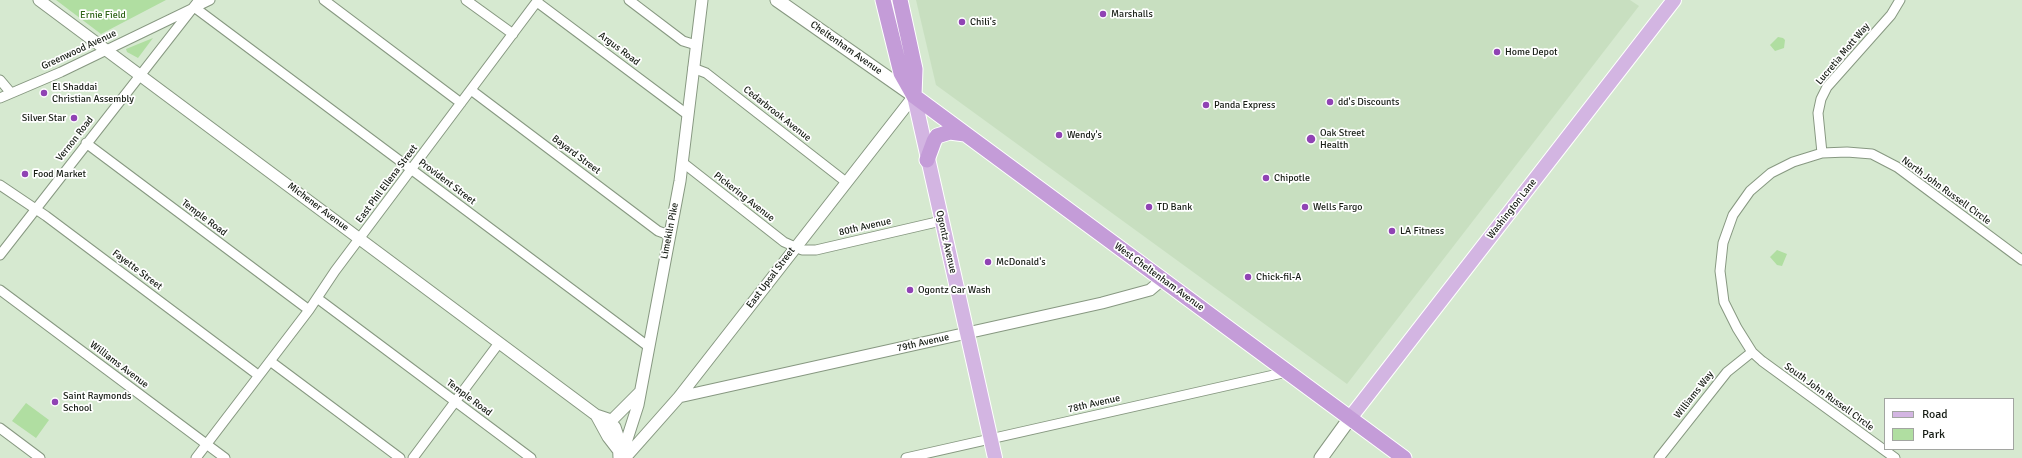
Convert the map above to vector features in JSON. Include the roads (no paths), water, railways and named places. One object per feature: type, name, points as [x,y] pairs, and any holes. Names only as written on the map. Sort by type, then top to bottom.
[{"type":"highway","name":"Ogontz Avenue","points":[[883,0],[901,73],[914,96]]},
{"type":"highway","name":"Ogontz Avenue","points":[[900,0],[915,70],[914,96]]},
{"type":"highway","name":"West Cheltenham Avenue","points":[[914,96],[1404,458]]},
{"type":"highway","points":[[928,160],[937,136],[950,132],[965,134]]},
{"type":"main road","name":"Cheltenham Avenue","points":[[777,0],[914,96]]},
{"type":"main road","name":"Washington Lane","points":[[1350,418],[1674,0]]},
{"type":"main road","name":"Ogontz Avenue","points":[[914,96],[995,458]]},
{"type":"main road","points":[[1321,458],[1350,418]]},
{"type":"street","name":"Michener Avenue","points":[[39,0],[596,415],[608,419],[610,422]]},
{"type":"street","name":"Greenwood Avenue","points":[[0,98],[61,72],[196,4],[210,0]]},
{"type":"street","points":[[324,0],[461,103]]},
{"type":"street","points":[[466,0],[513,34]]},
{"type":"street","points":[[629,0],[683,41],[696,45]]},
{"type":"street","name":"Limekiln Pike","points":[[621,456],[638,405],[682,162],[702,0]]},
{"type":"street","name":"Lucretia Mott Way","points":[[1822,153],[1818,113],[1821,99],[1827,87],[1891,15],[1900,0]]},
{"type":"street","name":"East Phil Ellena Street","points":[[196,458],[309,310],[360,239],[538,1]]},
{"type":"street","name":"Argus Road","points":[[538,1],[688,115]]},
{"type":"street","name":"Vernon Road","points":[[0,255],[86,142],[196,4]]},
{"type":"street","name":"Provident Street","points":[[196,4],[412,170],[649,347]]},
{"type":"street","name":"Cedarbrook Avenue","points":[[693,68],[706,73],[846,182]]},
{"type":"street","points":[[0,80],[11,93]]},
{"type":"street","name":"Bayard Street","points":[[471,90],[658,230],[669,235]]},
{"type":"street","name":"East Upsal Street","points":[[621,456],[678,397],[914,96]]},
{"type":"street","name":"Temple Road","points":[[86,142],[309,310]]},
{"type":"street","name":"North John Russell Circle","points":[[1752,352],[1737,328],[1724,302],[1720,272],[1723,243],[1733,215],[1750,191],[1771,173],[1793,162],[1822,153],[1847,152],[1872,154],[1897,167],[2022,260]]},
{"type":"street","name":"Pickering Avenue","points":[[682,162],[784,242],[794,248]]},
{"type":"street","name":"Fayette Street","points":[[0,185],[258,375]]},
{"type":"street","name":"80th Avenue","points":[[794,248],[802,250],[816,250],[941,221]]},
{"type":"street","name":"79th Avenue","points":[[678,397],[967,333],[1150,290],[1163,279]]},
{"type":"street","name":"Williams Avenue","points":[[0,290],[225,458]]},
{"type":"street","name":"Temple Road","points":[[317,298],[531,458]]},
{"type":"street","points":[[415,457],[499,343]]},
{"type":"street","name":"Williams Way","points":[[1659,458],[1727,372],[1752,352]]},
{"type":"street","name":"South John Russell Circle","points":[[1752,352],[1762,361],[1895,458]]},
{"type":"street","points":[[270,360],[400,458]]},
{"type":"street","name":"78th Avenue","points":[[906,458],[1288,372]]},
{"type":"street","points":[[621,456],[618,436],[615,427],[610,422],[640,392]]},
{"type":"street","name":"Michener Avenue","points":[[596,415],[608,438],[621,456]]},
{"type":"street","points":[[0,428],[40,458]]},
{"type":"place","name":"Marshalls","points":[[1103,14]]},
{"type":"place","name":"Chili's","points":[[962,22]]},
{"type":"place","name":"Home Depot","points":[[1497,52]]},
{"type":"place","name":"El Shaddai Christian Assembly","points":[[44,93]]},
{"type":"place","name":"dd's Discounts","points":[[1330,102]]},
{"type":"place","name":"Panda Express","points":[[1206,105]]},
{"type":"place","name":"Silver Star","points":[[74,118]]},
{"type":"place","name":"Wendy's","points":[[1059,135]]},
{"type":"place","name":"Oak Street Health","points":[[1311,139]]},
{"type":"place","name":"Food Market","points":[[25,174]]},
{"type":"place","name":"Chipotle","points":[[1266,178]]},
{"type":"place","name":"TD Bank","points":[[1149,207]]},
{"type":"place","name":"Wells Fargo","points":[[1305,207]]},
{"type":"place","name":"LA Fitness","points":[[1392,231]]},
{"type":"place","name":"McDonald's","points":[[988,262]]},
{"type":"place","name":"Chick-fil-A","points":[[1248,277]]},
{"type":"place","name":"Ogontz Car Wash","points":[[910,290]]},
{"type":"place","name":"Saint Raymonds School","points":[[55,402]]},
{"type":"park label","name":"Ernie Field","points":[[103,15]]}]
